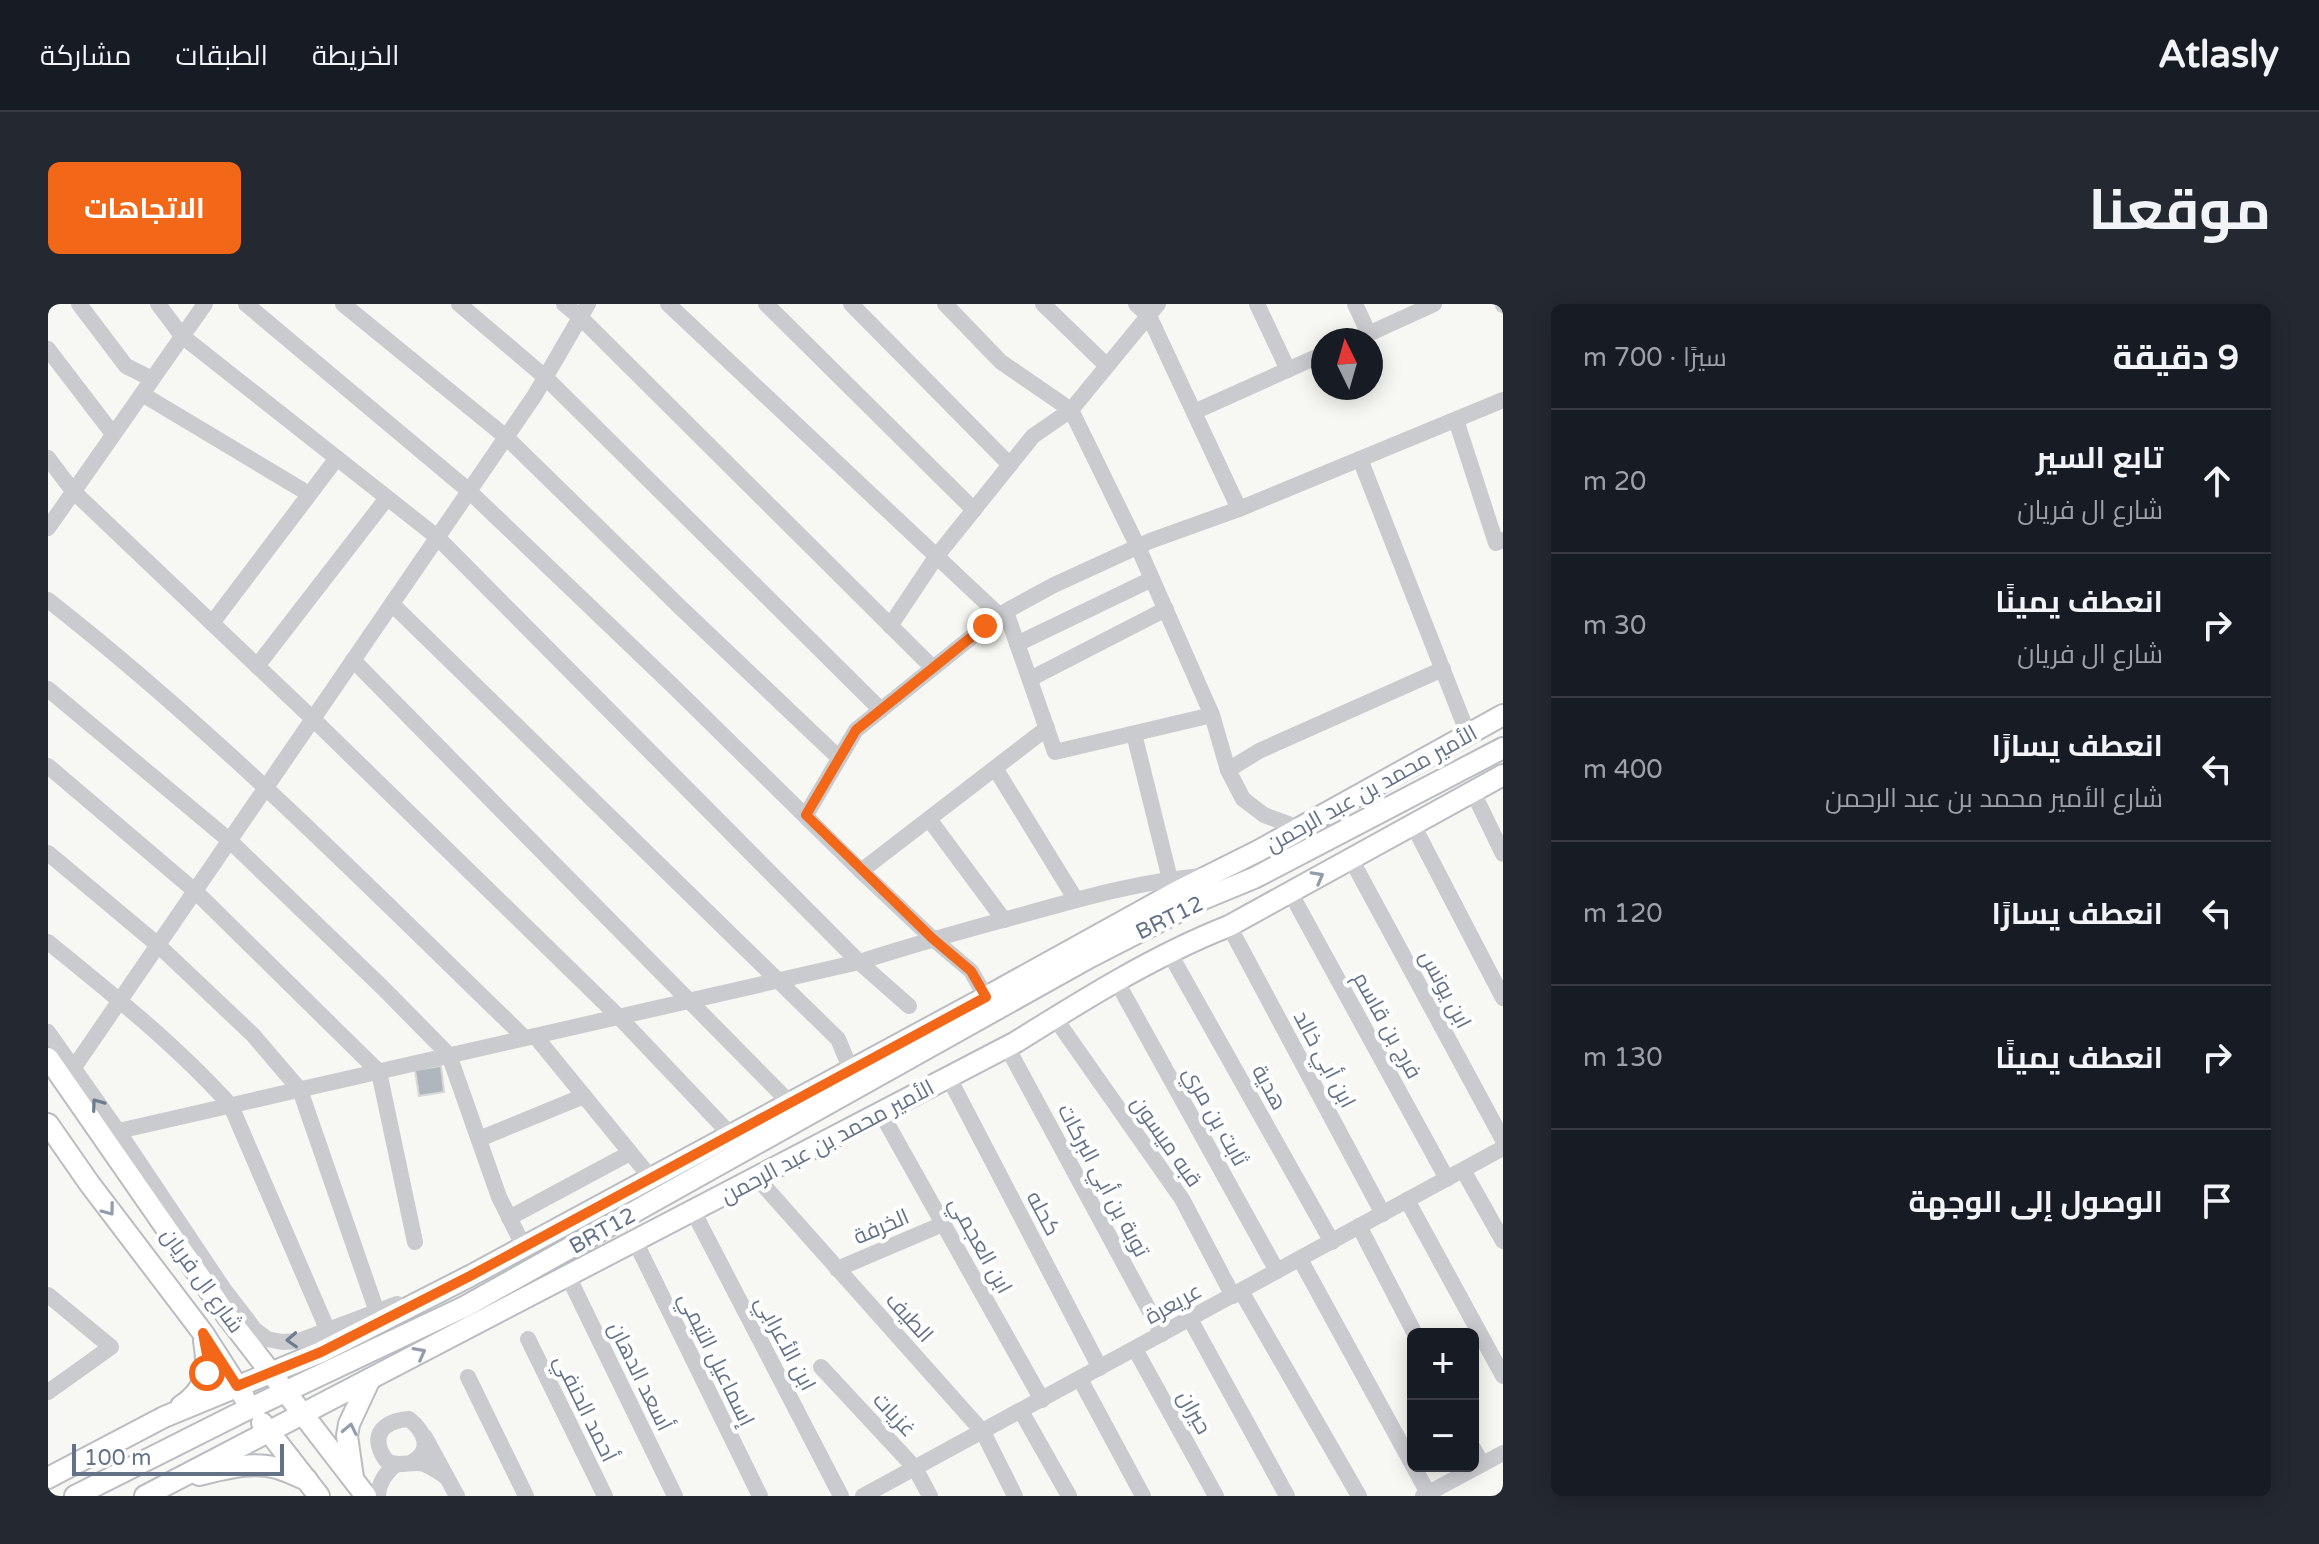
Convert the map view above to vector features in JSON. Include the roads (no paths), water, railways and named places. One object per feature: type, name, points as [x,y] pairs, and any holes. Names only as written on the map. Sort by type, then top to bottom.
[{"type":"main road","name":"الأمير محمد بن عبد الرحمن","points":[[164,1417],[321,1352],[470,1276],[986,997],[1173,885],[1208,875],[1258,851],[1503,715]]},
{"type":"main road","name":"BRT12","points":[[75,1496],[466,1306],[1090,957],[1203,899],[1240,884],[1503,748]]},
{"type":"main road","name":"الأمير محمد بن عبد الرحمن","points":[[145,1496],[949,1078],[1190,941],[1229,926],[1503,775]]},
{"type":"main road","points":[[1258,851],[1243,865],[1239,877],[1246,895],[1257,901],[1270,901],[1286,894]]},
{"type":"main road","points":[[1173,885],[1203,899],[1207,905],[1208,919],[1190,941]]},
{"type":"main road","name":"شارع ال فريان","points":[[48,1058],[68,1076],[110,1133],[227,1316],[360,1489]]},
{"type":"main road","name":"شارع ال فريان","points":[[48,1124],[56,1146],[89,1183],[203,1333],[268,1431],[313,1488]]},
{"type":"main road","points":[[199,1276],[223,1288]]},
{"type":"main road","name":"شارع ال فريان","points":[[164,1417],[194,1398],[202,1385],[207,1373],[203,1333]]},
{"type":"main road","points":[[360,1489],[347,1436],[349,1424],[370,1379]]},
{"type":"main road","points":[[48,1478],[164,1417]]},
{"type":"main road","points":[[164,1488],[236,1466],[254,1465],[275,1467],[313,1488]]},
{"type":"street","points":[[79,304],[126,366],[152,379]]},
{"type":"street","points":[[158,304],[182,336],[437,537],[859,962],[909,1006]]},
{"type":"street","points":[[48,528],[205,304]]},
{"type":"street","points":[[246,304],[469,491],[861,871],[971,971],[986,997]]},
{"type":"street","points":[[343,304],[506,437],[839,758]]},
{"type":"street","points":[[459,304],[545,377],[881,710]]},
{"type":"street","points":[[564,304],[584,311],[933,668]]},
{"type":"street","points":[[668,304],[936,557],[1002,614],[1017,644],[1055,752],[1212,715]]},
{"type":"street","points":[[766,304],[974,510]]},
{"type":"street","points":[[851,304],[1010,465]]},
{"type":"street","points":[[945,304],[1001,362],[1071,410],[1166,609],[1212,715],[1228,770],[1243,799],[1264,815],[1299,828]]},
{"type":"street","points":[[1043,304],[1107,366]]},
{"type":"street","points":[[1136,304],[1154,310]]},
{"type":"street","points":[[1257,304],[1288,370]]},
{"type":"street","points":[[1355,304],[1360,328]]},
{"type":"street","points":[[1382,328],[1432,305]]},
{"type":"street","points":[[890,626],[936,557],[1033,436],[1071,410],[1154,310]]},
{"type":"street","points":[[1154,310],[1194,412],[1239,509]]},
{"type":"street","points":[[68,1076],[506,437],[584,311]]},
{"type":"street","points":[[48,349],[113,434]]},
{"type":"street","points":[[1194,412],[1311,359]]},
{"type":"street","points":[[142,394],[309,494]]},
{"type":"street","points":[[806,815],[856,730],[1002,614],[1054,585],[1138,547],[1239,509],[1503,400]]},
{"type":"street","points":[[1456,420],[1496,543],[1503,540]]},
{"type":"street","points":[[48,458],[73,491],[619,1017],[731,1135]]},
{"type":"street","points":[[212,623],[337,458]]},
{"type":"street","points":[[1360,459],[1468,734]]},
{"type":"street","points":[[257,666],[387,498]]},
{"type":"street","points":[[1017,644],[1152,579]]},
{"type":"street","points":[[48,600],[112,650],[530,1037],[584,1096],[651,1178]]},
{"type":"street","points":[[392,604],[838,1039],[851,1070]]},
{"type":"street","points":[[1030,679],[1166,609]]},
{"type":"street","points":[[353,660],[790,1103]]},
{"type":"street","points":[[1228,770],[1259,751],[1443,669]]},
{"type":"street","points":[[48,689],[230,841],[449,1055],[499,1197],[524,1247]]},
{"type":"street","points":[[861,871],[1047,728]]},
{"type":"street","points":[[470,1276],[299,1341],[267,1339],[255,1330],[110,1133],[859,962],[932,938],[1076,900],[1173,885],[1134,734]]},
{"type":"street","points":[[48,766],[195,891],[379,1072],[415,1242]]},
{"type":"street","points":[[995,768],[1076,900]]},
{"type":"street","points":[[1473,792],[1503,854]]},
{"type":"street","points":[[929,819],[1004,920]]},
{"type":"street","points":[[1413,825],[1503,998]]},
{"type":"street","points":[[48,853],[158,945],[253,1035],[300,1090],[377,1312]]},
{"type":"street","name":"ابن يونس","points":[[1351,859],[1503,1140]]},
{"type":"street","name":"فرج بن قاسم","points":[[1286,894],[1447,1179]]},
{"type":"street","name":"ابن أبي خالد","points":[[1229,926],[1383,1214]]},
{"type":"street","points":[[48,942],[120,1000],[231,1106],[328,1331]]},
{"type":"street","name":"هدية","points":[[1170,954],[1332,1242]]},
{"type":"street","name":"ثابت بن مري","points":[[1117,982],[1277,1271]]},
{"type":"street","name":"قبه ميسون","points":[[1055,1018],[1182,1199],[1359,1496]]},
{"type":"street","points":[[48,1032],[68,1076]]},
{"type":"street","name":"توبة بن أبي البركات","points":[[1007,1047],[1162,1334]]},
{"type":"street","name":"كحله","points":[[949,1078],[1100,1368]]},
{"type":"street","points":[[479,1139],[584,1096]]},
{"type":"street","name":"ابن العجمي","points":[[881,1113],[1042,1400]]},
{"type":"street","name":"عريعرة","points":[[863,1496],[1503,1148]]},
{"type":"street","points":[[509,1218],[630,1153]]},
{"type":"street","points":[[1463,1170],[1503,1241]]},
{"type":"street","name":"الطيف","points":[[757,1178],[983,1432],[1015,1496]]},
{"type":"street","points":[[1407,1200],[1503,1376]]},
{"type":"street","name":"ابن الأعرابي","points":[[693,1211],[841,1496]]},
{"type":"street","name":"الخرفة","points":[[837,1269],[943,1224]]},
{"type":"street","points":[[1359,1226],[1412,1328]]},
{"type":"street","name":"إسماعيل التيمي","points":[[635,1241],[760,1496]]},
{"type":"street","points":[[1300,1259],[1425,1495],[1503,1453]]},
{"type":"street","name":"أسعد الدهان","points":[[568,1276],[675,1496]]},
{"type":"street","points":[[48,1295],[111,1347],[48,1392]]},
{"type":"street","points":[[1190,1319],[1287,1496]]},
{"type":"street","name":"أحمد الحنفي","points":[[528,1339],[605,1496]]},
{"type":"street","name":"حيران","points":[[1135,1349],[1216,1496]]},
{"type":"street","name":"غزيات","points":[[821,1367],[915,1468],[930,1496]]},
{"type":"street","points":[[468,1377],[526,1496]]},
{"type":"street","points":[[1080,1379],[1143,1496]]},
{"type":"street","points":[[1021,1411],[1069,1496]]},
{"type":"street","points":[[446,1477],[424,1464],[387,1461],[378,1446],[378,1437],[385,1425],[397,1419],[409,1419],[420,1428],[457,1496]]},
{"type":"street","points":[[378,1496],[386,1472],[420,1457],[424,1435]]},
{"type":"street","points":[[1479,1459],[1482,1464]]}]
